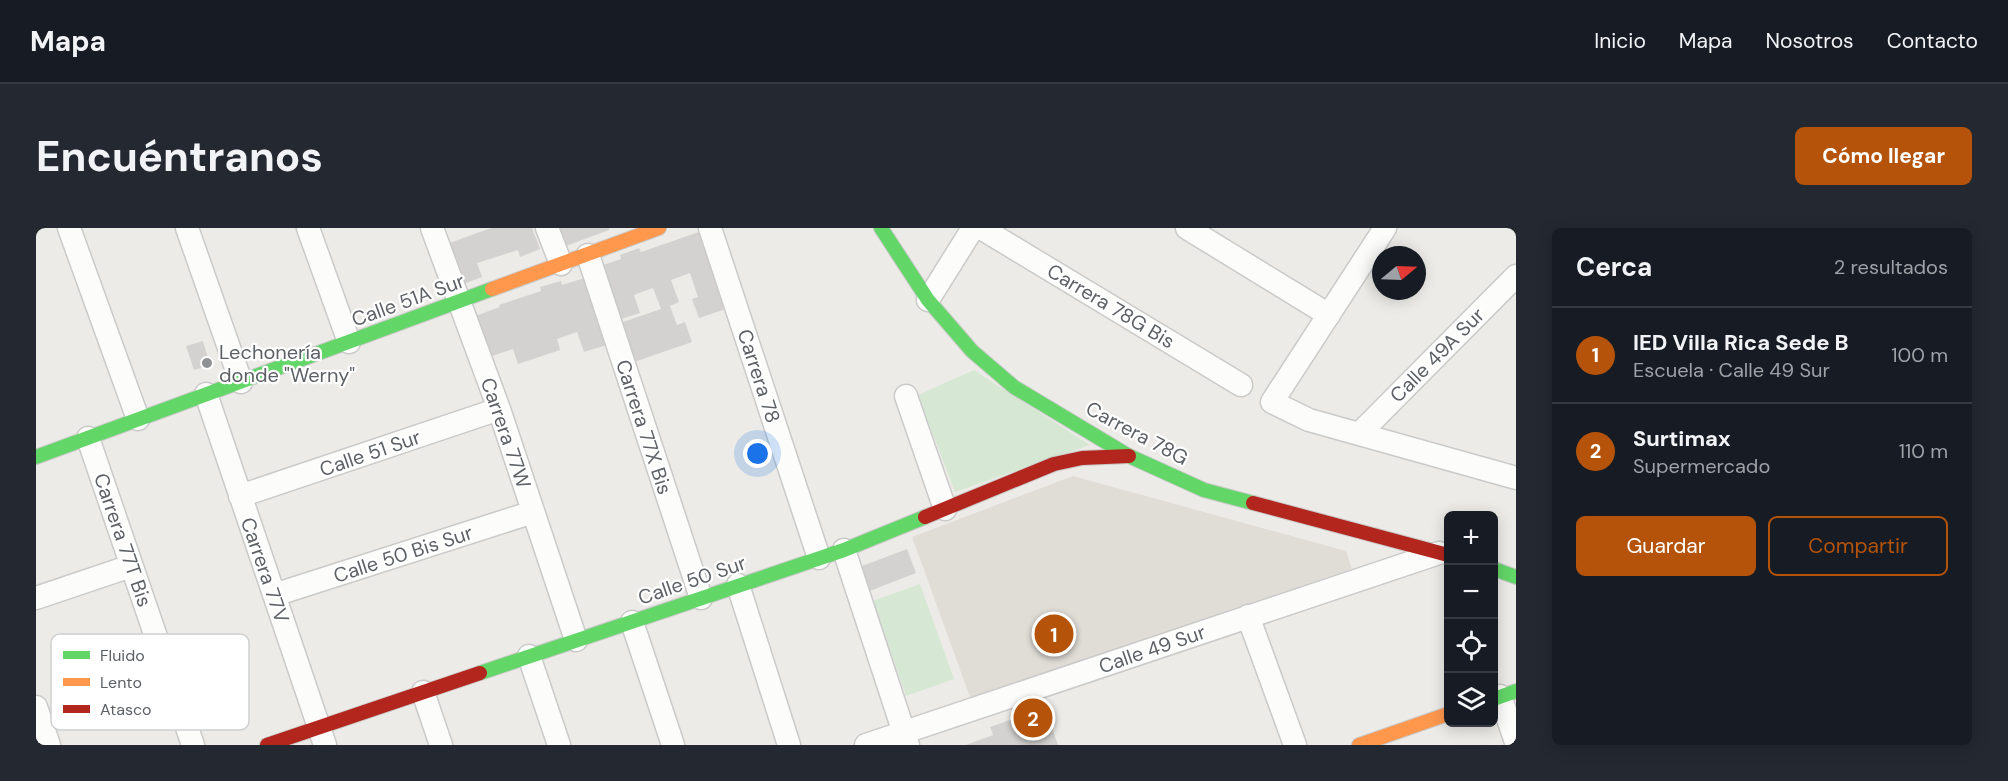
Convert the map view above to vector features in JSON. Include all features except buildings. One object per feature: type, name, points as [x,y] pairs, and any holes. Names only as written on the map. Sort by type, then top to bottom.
[{"type":"street","points":[[69,228],[138,419]]},
{"type":"street","points":[[187,228],[241,382]]},
{"type":"street","points":[[309,228],[349,342]]},
{"type":"street","name":"Carrera 77W","points":[[432,228],[499,409],[576,640]]},
{"type":"street","points":[[547,228],[561,264]]},
{"type":"street","name":"Calle 51A Sur","points":[[37,455],[659,228]]},
{"type":"street","name":"Carrera 78","points":[[710,228],[819,558]]},
{"type":"street","name":"Carrera 78G","points":[[881,228],[928,300],[972,351],[1014,387],[1129,456],[1204,490],[1444,554]]},
{"type":"street","points":[[928,300],[973,228]]},
{"type":"street","name":"Carrera 78G Bis","points":[[981,228],[1242,385]]},
{"type":"street","points":[[1187,228],[1329,315]]},
{"type":"street","points":[[1379,230],[1329,315],[1272,402],[1309,420],[1516,478]]},
{"type":"street","name":"Carrera 77X Bis","points":[[588,255],[701,598]]},
{"type":"street","name":"Calle 49A Sur","points":[[1359,434],[1516,276]]},
{"type":"street","name":"Carrera 77V","points":[[206,394],[322,736]]},
{"type":"street","points":[[906,396],[945,509]]},
{"type":"street","name":"Calle 51 Sur","points":[[240,496],[499,409]]},
{"type":"street","name":"Carrera 77T Bis","points":[[88,438],[155,634]]},
{"type":"street","name":"Calle 50 Sur","points":[[267,745],[322,736],[423,692],[844,550],[1054,464],[1090,456],[1129,456]]},
{"type":"street","name":"Calle 50 Bis Sur","points":[[274,596],[533,512]]},
{"type":"street","points":[[844,550],[906,739]]},
{"type":"street","name":"Calle 49 Sur","points":[[866,745],[906,739],[1248,616],[1444,554]]},
{"type":"street","points":[[36,598],[132,566]]},
{"type":"street","points":[[1498,570],[1516,577]]},
{"type":"street","points":[[738,585],[789,745]]},
{"type":"street","points":[[1248,616],[1295,745]]},
{"type":"street","points":[[632,622],[673,745]]},
{"type":"street","points":[[529,656],[560,745]]},
{"type":"street","points":[[423,692],[441,745]]},
{"type":"street","points":[[1503,695],[1514,732]]},
{"type":"street","points":[[36,707],[49,745]]},
{"type":"street","points":[[1359,745],[1444,716]]},
{"type":"street","name":"Carrera 77T Bis","points":[[188,730],[193,745]]},
{"type":"shaded area","points":[[1073,476],[1346,551],[1352,569],[971,700],[912,537]]},
{"type":"green space","points":[[974,370],[1090,445],[955,492],[918,395]]},
{"type":"green space","points":[[920,584],[954,679],[906,696],[873,601]]},
{"type":"traffic: fast","points":[[881,228],[928,300],[972,351],[1014,387],[1129,456],[1204,490],[1253,503]]},
{"type":"traffic: fast","points":[[36,457],[492,289]]},
{"type":"traffic: fast","points":[[480,673],[844,550],[925,517]]},
{"type":"traffic: fast","points":[[1498,570],[1516,577]]},
{"type":"traffic: fast","points":[[1498,698],[1516,691]]},
{"type":"traffic: slow","points":[[492,289],[659,228]]},
{"type":"traffic: slow","points":[[1359,745],[1444,715]]},
{"type":"traffic: jam","points":[[925,517],[1054,464],[1082,458],[1129,456]]},
{"type":"traffic: jam","points":[[1253,503],[1444,554]]},
{"type":"traffic: jam","points":[[267,745],[480,673]]},
{"type":"place","name":"Lechonería donde \"Werny\"","points":[[207,363]]},
{"type":"place","name":"IED Villa Rica Sede B","points":[[1054,634]]},
{"type":"place","name":"Surtimax","points":[[1033,718]]}]
